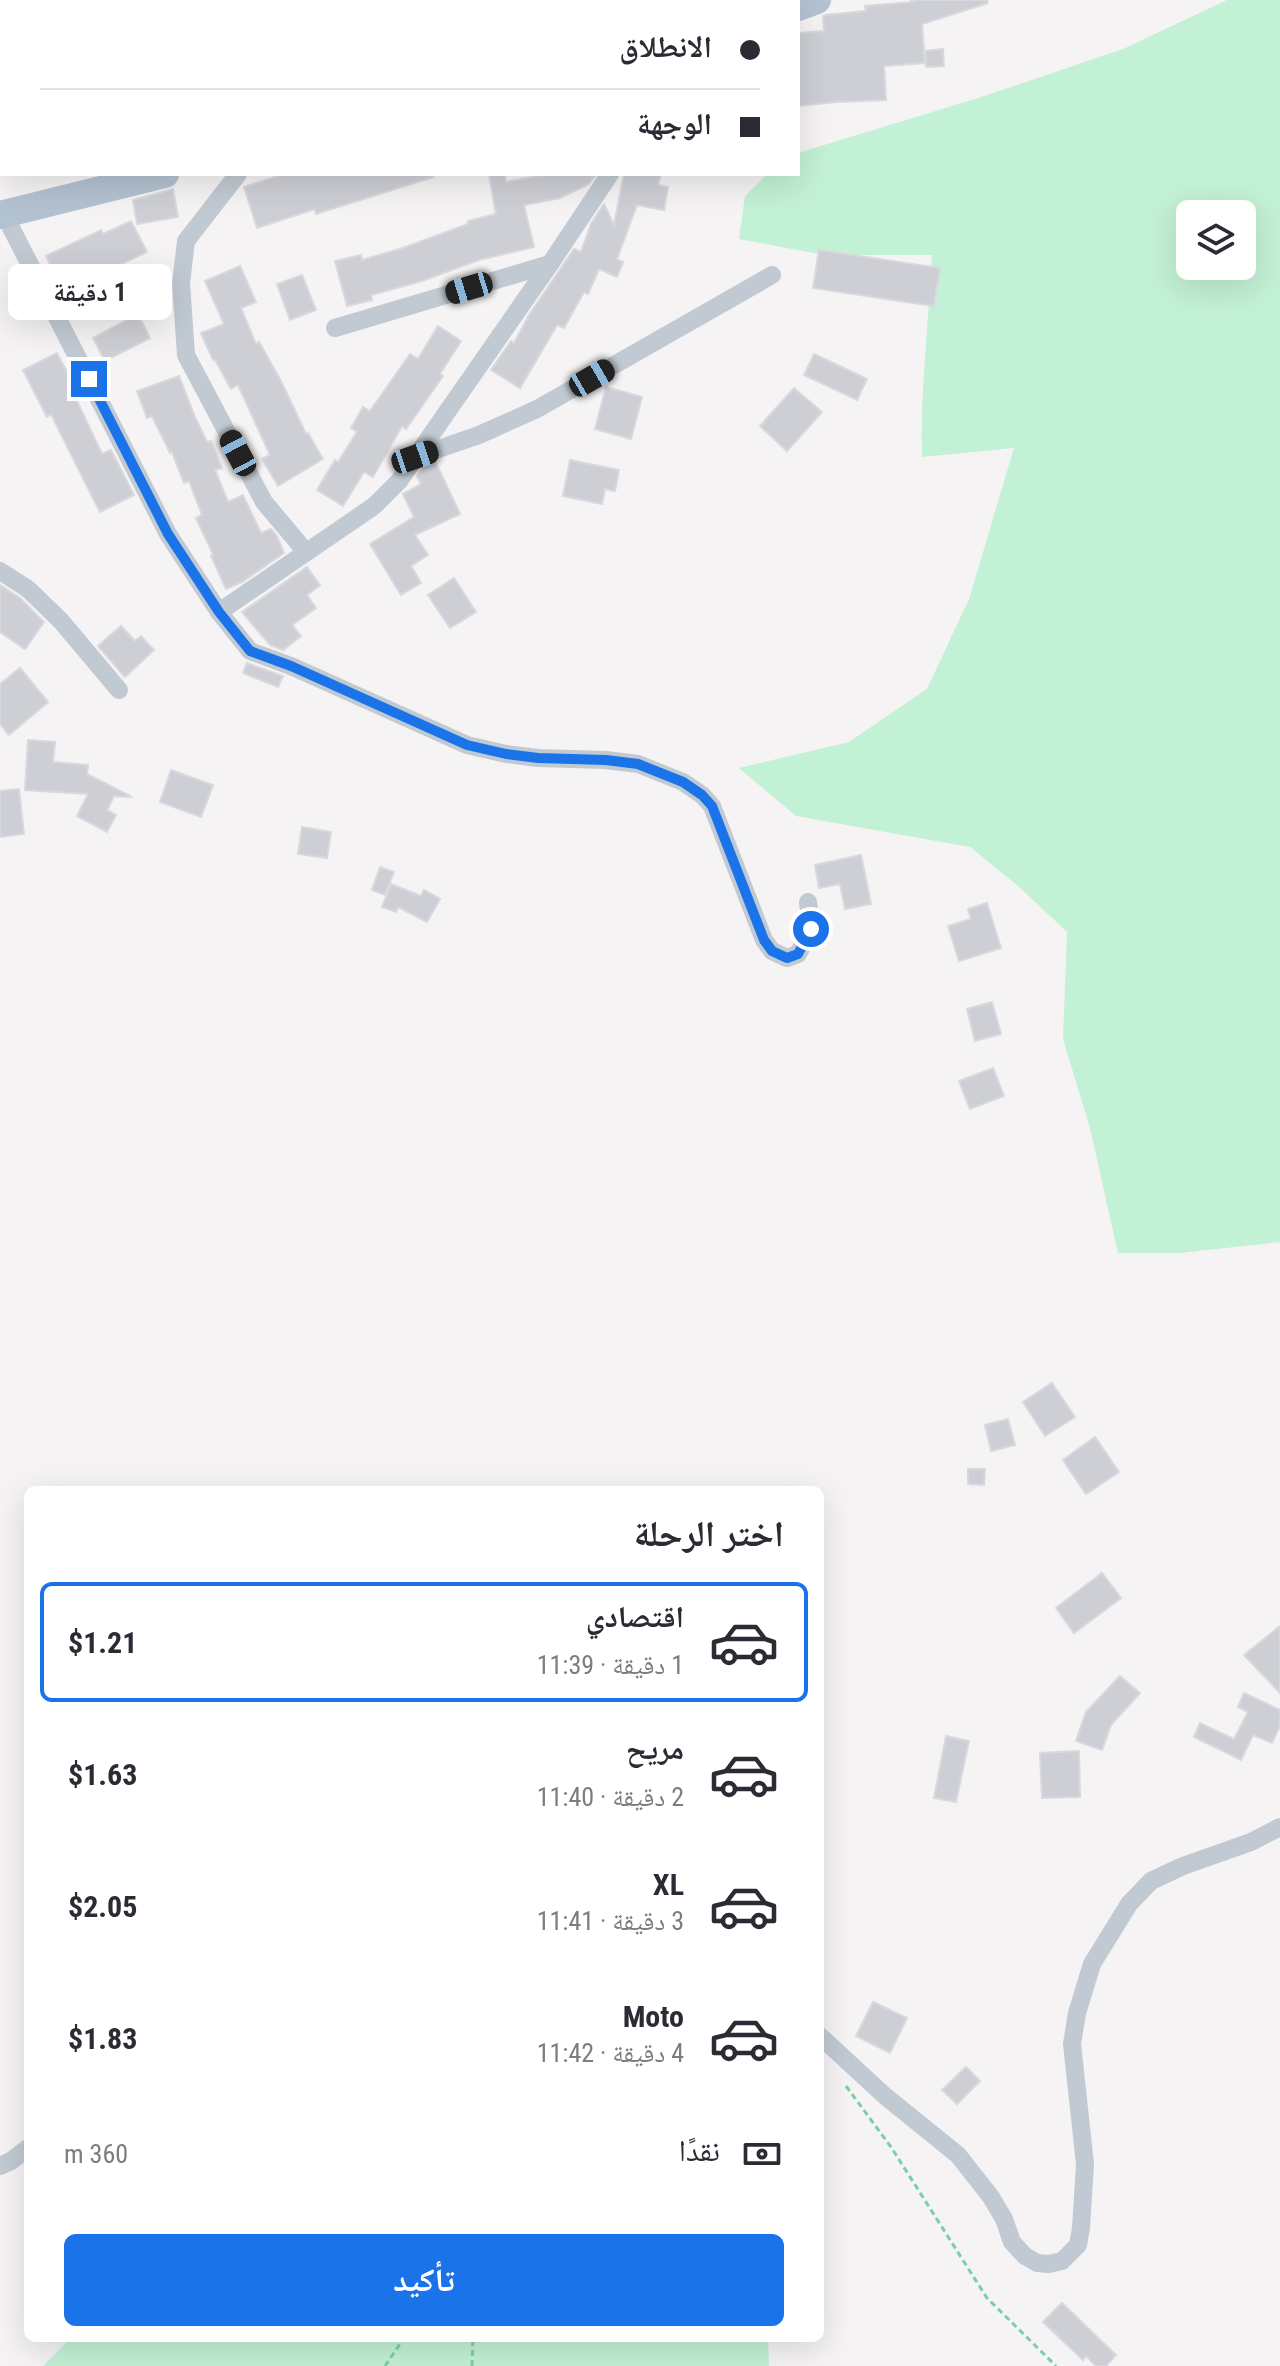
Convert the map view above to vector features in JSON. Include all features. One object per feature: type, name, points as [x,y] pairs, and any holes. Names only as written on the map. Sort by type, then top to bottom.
[{"type":"main road","points":[[2,214],[122,178],[144,176]]},
{"type":"street","points":[[236,176],[186,241],[181,283],[186,355],[264,502],[306,552]]},
{"type":"street","points":[[219,612],[374,506],[399,481],[609,176]]},
{"type":"street","points":[[2,214],[168,534],[219,612],[250,651],[291,666],[467,745],[517,756],[638,764],[683,782],[712,806],[764,940],[772,951],[787,958],[798,954],[811,929],[808,902]]},
{"type":"street","points":[[335,328],[550,264]]},
{"type":"street","points":[[415,457],[479,435],[537,409],[772,275]]},
{"type":"street","points":[[0,571],[28,589],[50,610],[119,690]]},
{"type":"street","points":[[824,2040],[885,2096],[958,2155],[991,2197],[1004,2219],[1012,2242],[1025,2256],[1037,2263],[1062,2261],[1078,2245],[1081,2228],[1085,2164],[1072,2044],[1077,2013],[1092,1964],[1129,1904],[1151,1881],[1251,1842],[1280,1827]]},
{"type":"street","points":[[0,2166],[24,2151]]},
{"type":"path","points":[[846,2086],[891,2147],[987,2298],[1056,2366]]},
{"type":"path","points":[[385,2366],[402,2342]]},
{"type":"path","points":[[472,2366],[473,2342]]},
{"type":"green space","points":[[1227,0],[1280,0],[1280,1242],[1180,1253],[1118,1253],[1090,1128],[1063,1039],[1067,932],[970,847],[796,816],[739,768],[849,742],[927,689],[969,599],[1014,448],[922,457],[923,381],[932,255],[824,255],[739,239],[745,196],[765,176],[800,176],[800,152],[978,98],[1123,49]]},
{"type":"green space","points":[[67,2342],[768,2342],[769,2366],[43,2366]]},
{"type":"building","points":[[911,0],[987,0],[988,3],[922,24],[925,63],[884,66],[886,100],[800,106],[800,33],[824,31],[825,15],[866,11],[865,6],[913,2]]},
{"type":"building","points":[[943,49],[944,66],[926,67],[925,51]]},
{"type":"building","points":[[278,176],[433,177],[316,214],[315,209],[257,228],[244,187]]},
{"type":"building","points":[[489,176],[505,176],[506,182],[538,176],[595,176],[589,184],[560,198],[524,205],[534,247],[479,260],[422,281],[371,295],[372,300],[347,306],[335,261],[361,255],[362,260],[403,248],[468,224],[468,221],[496,214]]},
{"type":"building","points":[[624,176],[660,176],[658,185],[668,187],[664,210],[637,205],[617,259],[623,262],[617,277],[599,269],[588,294],[584,292],[564,328],[557,325],[520,388],[491,370],[511,341],[514,343],[529,315],[574,249],[581,252],[591,224],[604,204],[614,225]]},
{"type":"building","points":[[173,189],[178,217],[137,224],[133,200]]},
{"type":"building","points":[[131,221],[147,252],[63,292],[46,256],[101,230],[103,234]]},
{"type":"building","points":[[819,250],[940,268],[934,306],[813,288]]},
{"type":"building","points":[[240,266],[256,302],[241,308],[256,344],[259,342],[306,434],[323,459],[278,486],[262,459],[270,455],[238,385],[231,389],[201,333],[224,324],[205,281]]},
{"type":"building","points":[[302,275],[316,310],[290,320],[277,284]]},
{"type":"building","points":[[138,314],[150,338],[105,361],[93,338]]},
{"type":"building","points":[[438,326],[461,341],[440,374],[443,376],[406,429],[402,426],[373,477],[364,472],[343,506],[317,490],[357,432],[351,428],[363,407],[370,411],[410,354],[418,359]]},
{"type":"building","points":[[57,353],[81,399],[77,401],[102,454],[111,450],[134,495],[100,512],[51,414],[47,417],[23,370]]},
{"type":"building","points":[[814,354],[867,379],[857,400],[804,375]]},
{"type":"building","points":[[179,376],[195,417],[207,442],[211,441],[222,468],[215,470],[228,502],[243,495],[261,533],[271,529],[284,553],[242,582],[226,589],[196,518],[202,515],[189,481],[184,483],[172,452],[152,416],[147,418],[137,391]]},
{"type":"building","points":[[606,387],[642,397],[631,439],[595,429]]},
{"type":"building","points":[[794,388],[822,412],[787,451],[760,426]]},
{"type":"building","points":[[570,460],[619,470],[615,491],[605,489],[602,504],[563,496]]},
{"type":"building","points":[[436,463],[460,514],[415,535],[428,555],[411,566],[421,583],[401,595],[370,544],[414,517],[403,494],[421,484],[417,476],[424,467]]},
{"type":"building","points":[[307,567],[320,585],[307,595],[316,608],[292,625],[301,636],[283,650],[270,645],[242,612]]},
{"type":"building","points":[[454,578],[476,612],[450,628],[428,595]]},
{"type":"building","points":[[0,585],[20,598],[44,622],[25,649],[0,632]]},
{"type":"building","points":[[121,626],[135,641],[141,636],[154,650],[125,677],[98,646]]},
{"type":"building","points":[[247,663],[283,676],[278,687],[243,673]]},
{"type":"building","points":[[20,668],[48,702],[9,735],[0,724],[0,684]]},
{"type":"building","points":[[28,740],[55,742],[53,762],[88,765],[87,774],[132,797],[114,796],[107,810],[116,815],[107,832],[77,816],[88,794],[25,790]]},
{"type":"building","points":[[171,770],[213,785],[201,817],[160,802]]},
{"type":"building","points":[[19,789],[24,834],[0,837],[0,791]]},
{"type":"building","points":[[302,827],[331,832],[327,858],[298,854]]},
{"type":"building","points":[[861,855],[871,904],[845,909],[840,884],[819,888],[815,865]]},
{"type":"building","points":[[380,867],[394,872],[385,895],[372,890]]},
{"type":"building","points":[[391,884],[421,896],[424,890],[440,899],[427,922],[398,907],[396,912],[382,907]]},
{"type":"building","points":[[987,903],[1001,948],[959,961],[948,926],[971,919],[968,909]]},
{"type":"building","points":[[992,1002],[1001,1034],[975,1041],[967,1009]]},
{"type":"building","points":[[993,1068],[1004,1096],[970,1109],[959,1081]]},
{"type":"building","points":[[1052,1383],[1075,1417],[1045,1436],[1023,1402]]},
{"type":"building","points":[[1008,1419],[1015,1445],[991,1451],[985,1425]]},
{"type":"building","points":[[1095,1437],[1119,1472],[1086,1494],[1063,1460]]},
{"type":"building","points":[[968,1469],[985,1469],[984,1485],[968,1484]]},
{"type":"building","points":[[1102,1573],[1121,1598],[1074,1633],[1056,1608]]},
{"type":"building","points":[[1280,1626],[1280,1693],[1244,1655]]},
{"type":"building","points":[[1120,1676],[1140,1693],[1111,1725],[1102,1750],[1076,1741],[1086,1712]]},
{"type":"building","points":[[1244,1693],[1280,1710],[1280,1726],[1272,1743],[1253,1735],[1241,1760],[1194,1737],[1200,1723],[1234,1739],[1248,1712],[1238,1707]]},
{"type":"building","points":[[946,1736],[969,1741],[956,1802],[934,1798]]},
{"type":"building","points":[[1079,1751],[1080,1797],[1042,1798],[1040,1753]]},
{"type":"building","points":[[873,2002],[907,2018],[890,2053],[856,2036]]},
{"type":"building","points":[[966,2067],[980,2081],[957,2104],[942,2090]]},
{"type":"building","points":[[1062,2303],[1116,2355],[1106,2366],[1096,2366],[1086,2356],[1083,2360],[1043,2322]]},
{"type":"route","points":[[89,379],[168,534],[219,612],[250,651],[291,666],[467,745],[538,758],[638,764],[683,782],[712,806],[764,940],[772,951],[787,958],[798,954],[811,929]]}]
